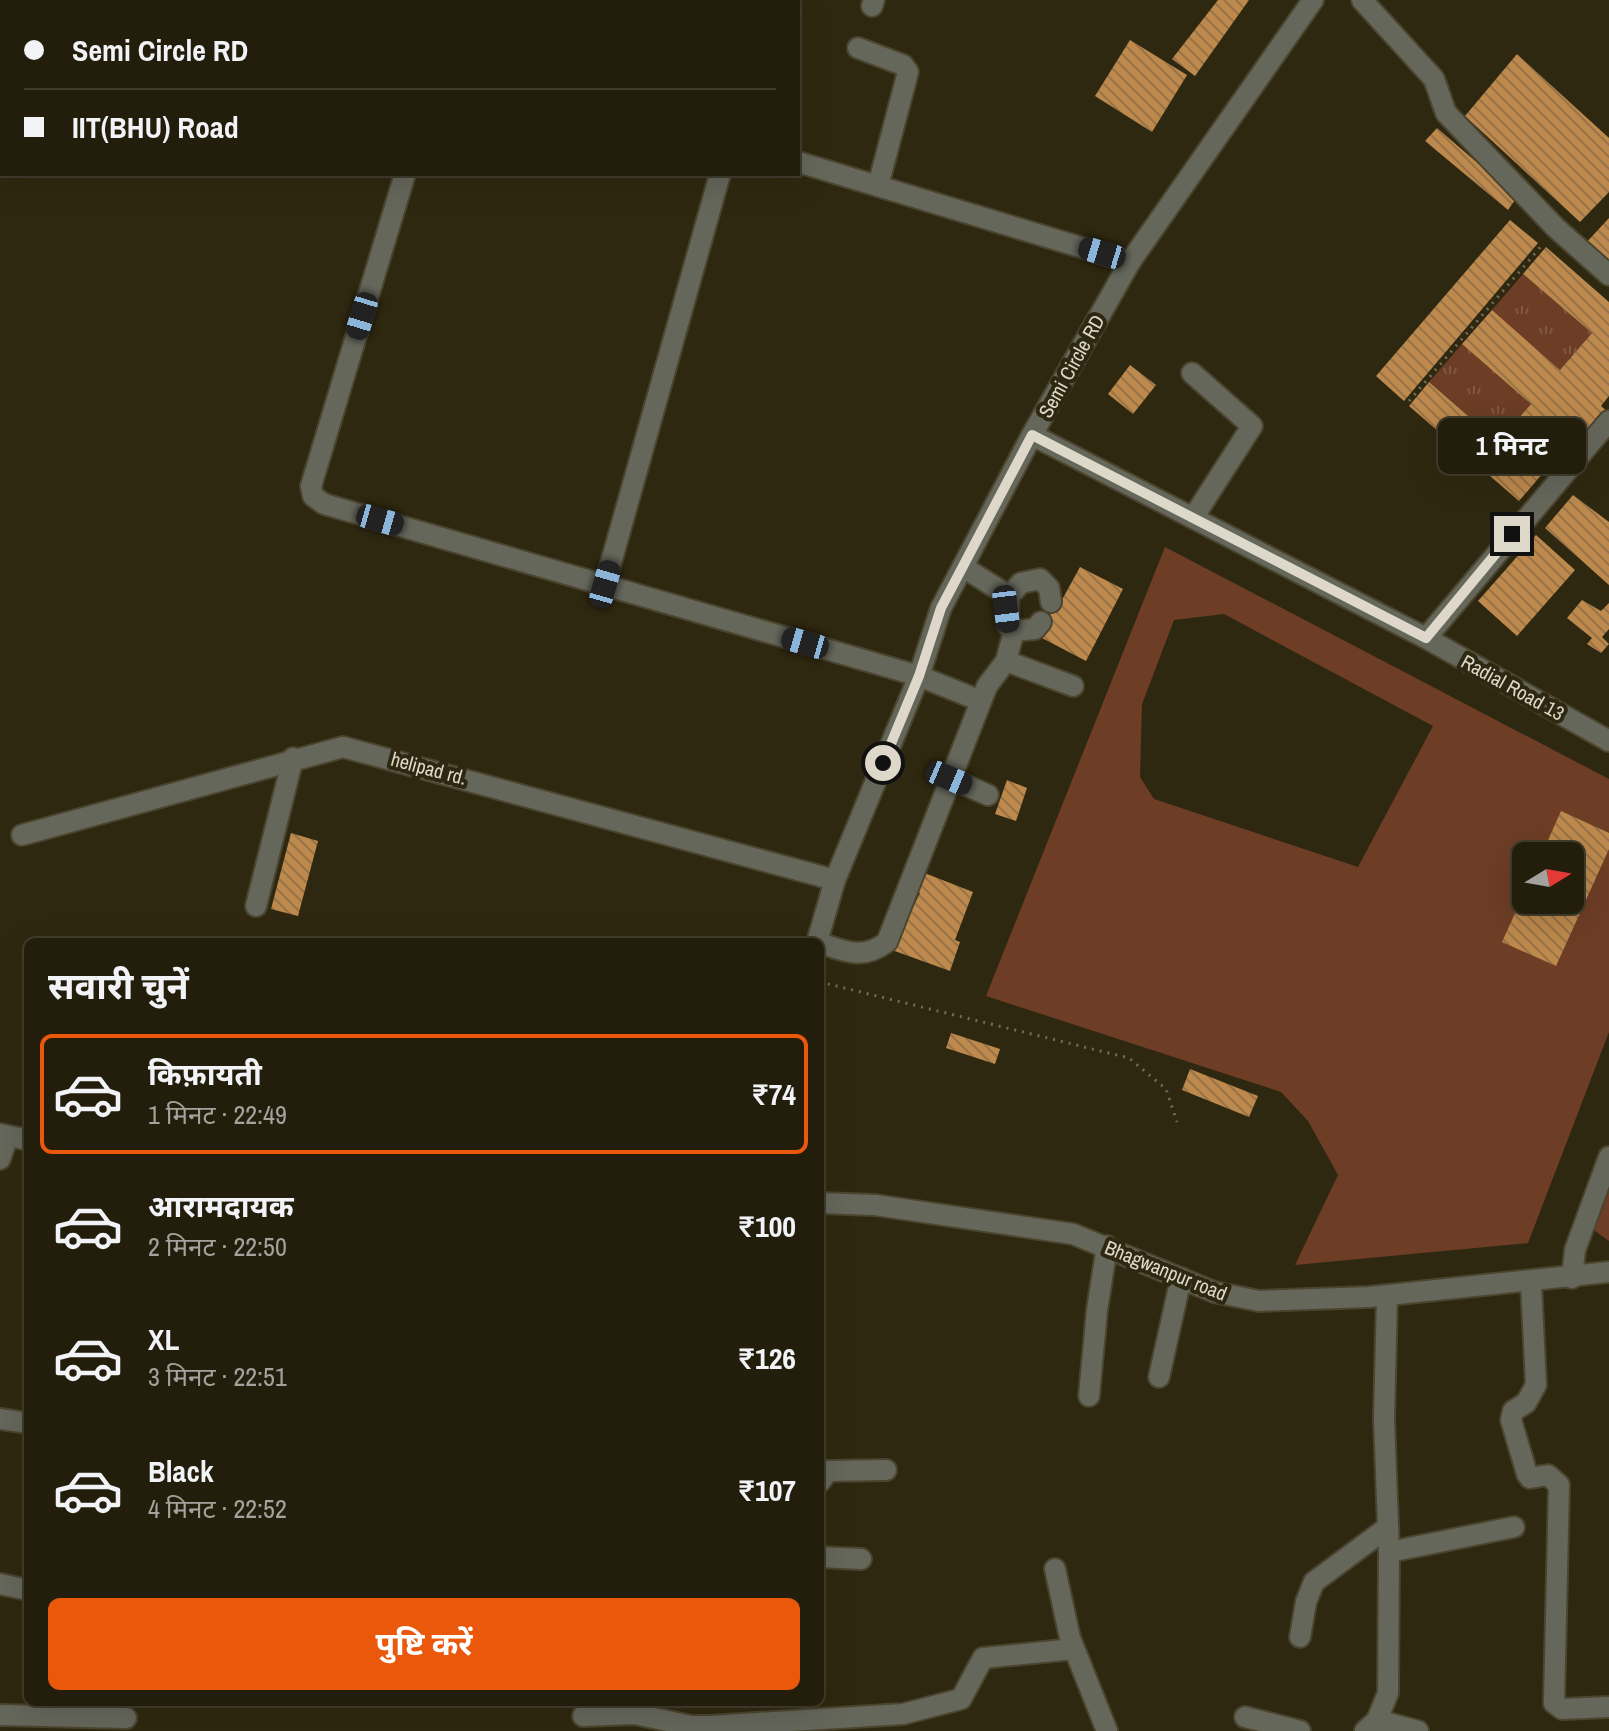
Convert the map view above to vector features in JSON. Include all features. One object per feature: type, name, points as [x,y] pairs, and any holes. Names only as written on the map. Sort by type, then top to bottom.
[{"type":"street","name":"Semi Circle RD","points":[[819,938],[835,880],[919,676],[941,608],[1032,435],[1130,262],[1313,0]]},
{"type":"street","points":[[1362,0],[1434,79],[1446,113],[1556,228],[1609,275]]},
{"type":"street","points":[[858,48],[903,65],[908,72],[878,186]]},
{"type":"street","points":[[800,163],[1130,262]]},
{"type":"street","points":[[404,176],[311,486],[313,496],[324,504],[919,676],[981,701]]},
{"type":"street","points":[[605,584],[719,176]]},
{"type":"street","points":[[1192,373],[1252,426],[1193,518]]},
{"type":"street","points":[[1426,638],[1609,421]]},
{"type":"street","name":"Radial Road 13","points":[[1032,435],[1426,638],[1609,741]]},
{"type":"street","points":[[963,567],[1009,596]]},
{"type":"street","points":[[1041,622],[1035,629],[1014,631],[1008,626],[1009,596],[1021,583],[1040,579],[1049,588],[1051,602]]},
{"type":"street","points":[[824,944],[858,955],[874,952],[887,942],[949,778],[995,672],[1006,661],[1014,631]]},
{"type":"street","points":[[1006,661],[1073,686]]},
{"type":"street","name":"helipad rd.","points":[[22,835],[293,758],[333,748],[357,748],[835,880]]},
{"type":"street","points":[[256,906],[293,758]]},
{"type":"street","points":[[949,778],[988,795]]},
{"type":"street","points":[[0,1159],[12,1137]]},
{"type":"street","points":[[1572,1278],[1575,1250],[1609,1157]]},
{"type":"street","name":"Bhagwanpur road","points":[[824,1203],[875,1205],[1073,1234],[1235,1298],[1259,1301],[1387,1296],[1531,1283],[1609,1272]]},
{"type":"street","points":[[1089,1396],[1107,1246]]},
{"type":"street","points":[[1159,1377],[1181,1278]]},
{"type":"street","points":[[1531,1283],[1536,1385],[1526,1403],[1513,1411],[1511,1420],[1527,1474],[1530,1478],[1548,1475],[1559,1485],[1554,1703],[1562,1709],[1609,1707]]},
{"type":"street","points":[[1387,1296],[1384,1419],[1389,1552],[1388,1693],[1371,1726],[1418,1731]]},
{"type":"street","points":[[0,1419],[24,1422]]},
{"type":"street","points":[[824,1476],[828,1471],[886,1470]]},
{"type":"street","points":[[1300,1637],[1306,1602],[1314,1582],[1388,1527]]},
{"type":"street","points":[[1389,1552],[1514,1527]]},
{"type":"street","points":[[824,1557],[861,1559]]},
{"type":"street","points":[[1055,1569],[1063,1615],[1107,1731]]},
{"type":"street","points":[[0,1584],[24,1589]]},
{"type":"street","points":[[583,1716],[635,1714],[691,1726],[710,1726],[903,1714],[961,1699],[983,1658],[1074,1649]]},
{"type":"street","points":[[0,1715],[126,1717]]},
{"type":"street","points":[[1245,1717],[1300,1731]]},
{"type":"path","points":[[1409,401],[1556,228]]},
{"type":"path","points":[[824,983],[1129,1058],[1166,1089],[1177,1122]]},
{"type":"green space","points":[[1523,274],[1592,333],[1560,370],[1492,310]]},
{"type":"green space","points":[[1462,344],[1531,404],[1498,442],[1429,382]]},
{"type":"green space","points":[[1165,547],[1609,779],[1609,1032],[1528,1243],[1295,1265],[1338,1175],[1308,1121],[1281,1092],[986,996]],"holes":[[[1224,614],[1433,726],[1358,867],[1154,799],[1140,777],[1142,704],[1174,620]]]},
{"type":"green space","points":[[1609,1149],[1609,1241],[1587,1225]]},
{"type":"building","points":[[1218,0],[1249,0],[1195,76],[1172,59]]},
{"type":"building","points":[[1130,40],[1187,75],[1152,132],[1095,96]]},
{"type":"building","points":[[1517,54],[1609,138],[1609,192],[1580,222],[1465,116]]},
{"type":"building","points":[[1437,128],[1517,197],[1508,210],[1425,141]]},
{"type":"building","points":[[1609,218],[1609,266],[1584,245]]},
{"type":"building","points":[[1510,220],[1538,243],[1404,401],[1376,376]]},
{"type":"building","points":[[1546,247],[1609,302],[1609,396],[1601,406],[1609,413],[1583,449],[1572,439],[1519,501],[1409,406],[1429,382],[1498,442],[1531,404],[1462,344],[1492,310],[1560,370],[1592,333],[1523,274]]},
{"type":"building","points":[[1130,365],[1156,385],[1133,414],[1108,394]]},
{"type":"building","points":[[1573,495],[1609,522],[1609,585],[1545,528]]},
{"type":"building","points":[[1536,535],[1575,570],[1517,636],[1478,601]]},
{"type":"building","points":[[1080,567],[1123,589],[1086,661],[1042,638],[1054,605],[1058,607]]},
{"type":"building","points":[[1582,600],[1601,611],[1609,603],[1609,629],[1602,637],[1609,644],[1601,653],[1587,644],[1592,638],[1567,618]]},
{"type":"building","points":[[1007,780],[1027,788],[1016,821],[995,814]]},
{"type":"building","points":[[1561,811],[1609,833],[1609,849],[1584,904],[1584,842],[1547,842]]},
{"type":"building","points":[[291,833],[318,841],[298,916],[271,909]]},
{"type":"building","points":[[922,872],[973,892],[955,940],[960,942],[950,971],[892,950],[920,893],[914,891]]},
{"type":"building","points":[[1515,914],[1580,914],[1556,966],[1502,942]]},
{"type":"building","points":[[951,1033],[1000,1049],[995,1064],[946,1048]]},
{"type":"building","points":[[1190,1069],[1258,1096],[1249,1117],[1182,1090]]},
{"type":"route","points":[[883,763],[919,676],[941,608],[1032,435],[1426,638],[1512,534]]}]
